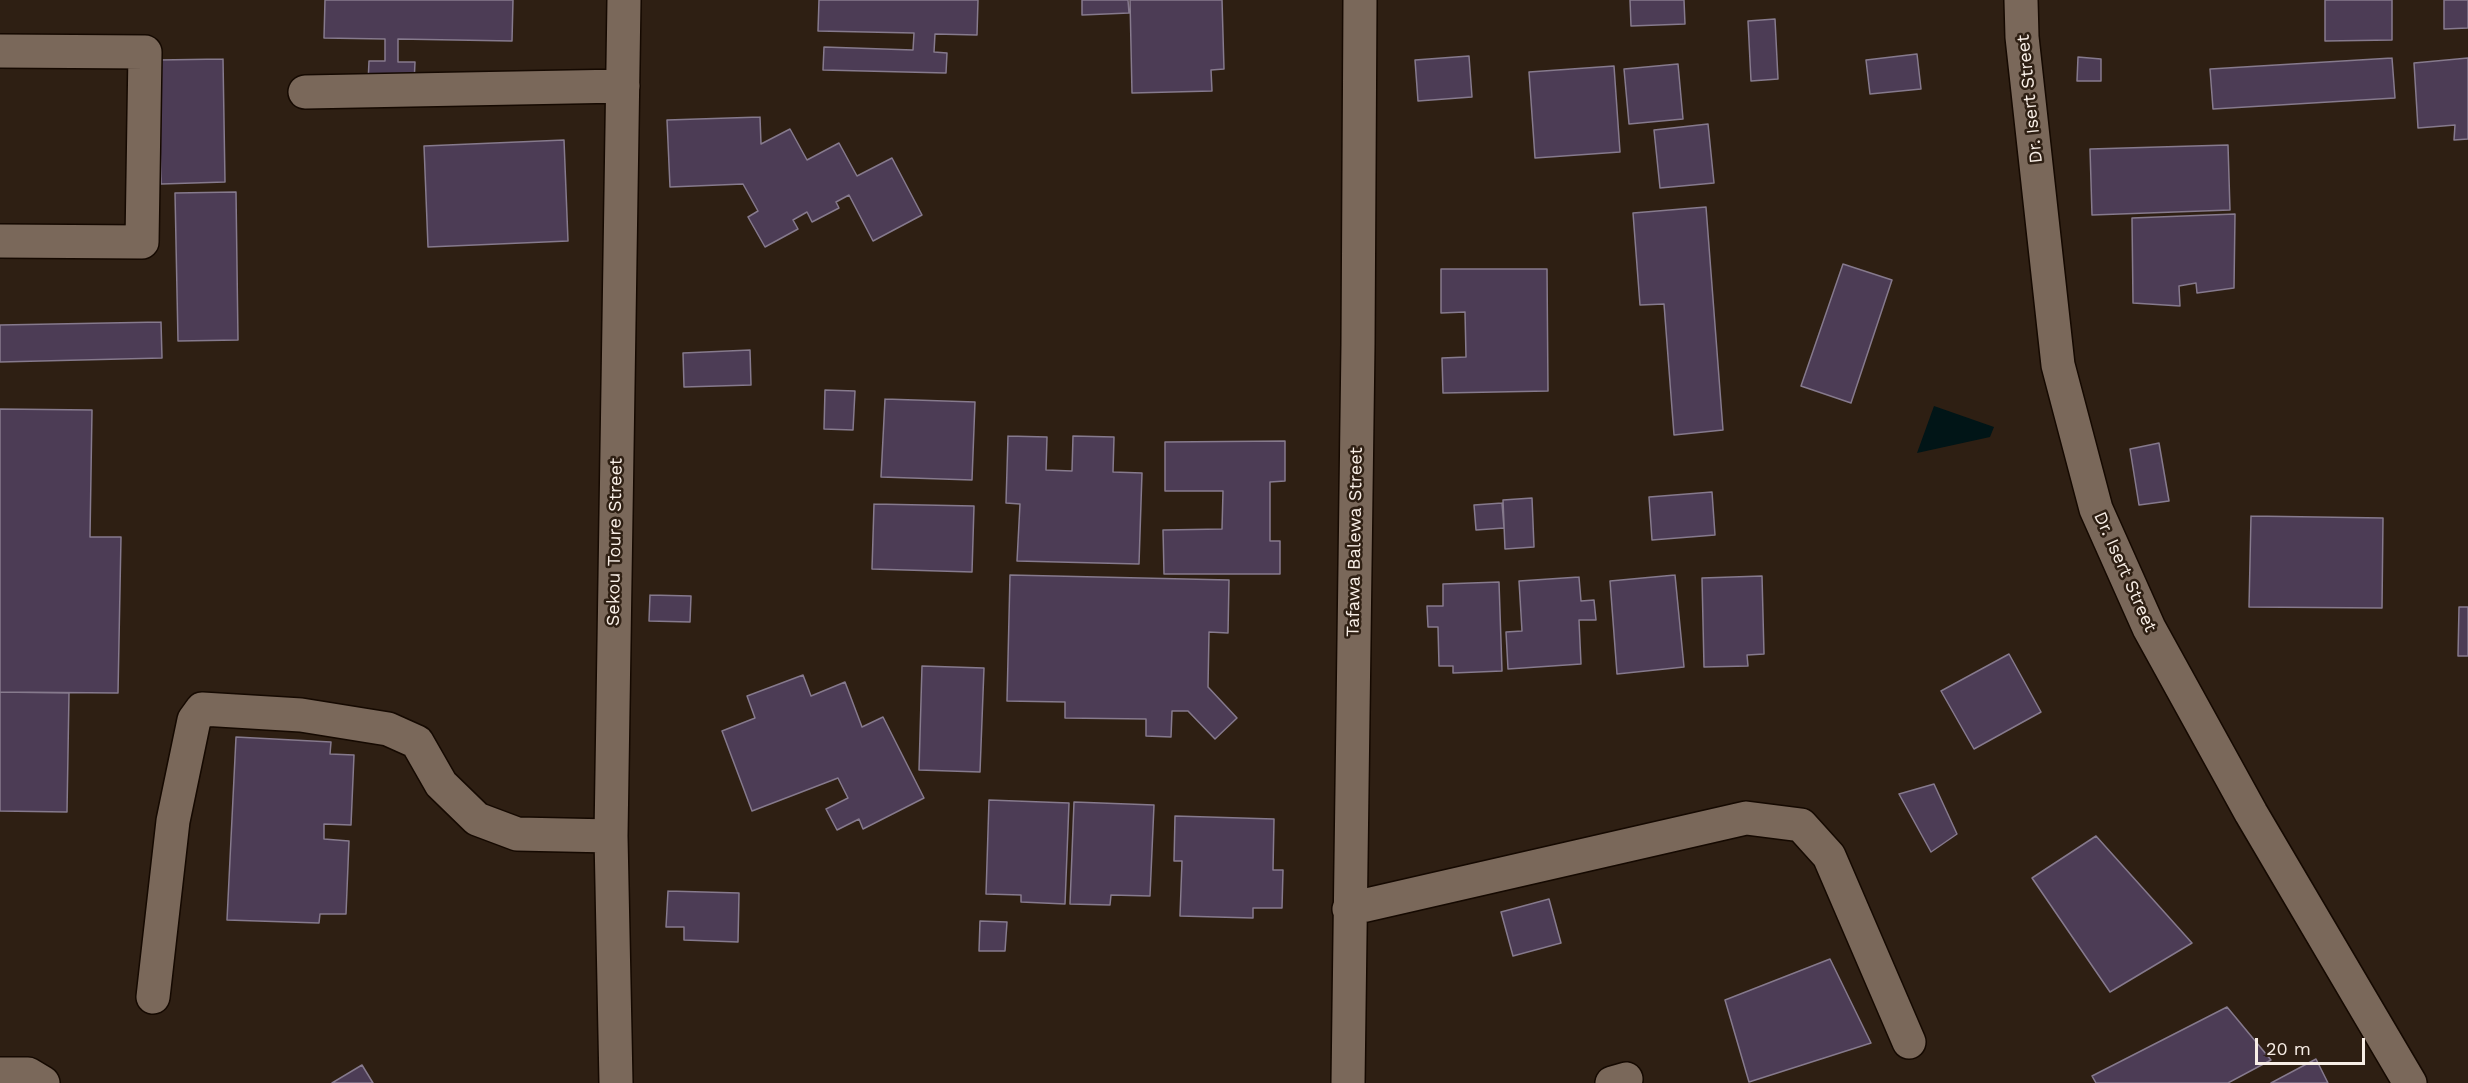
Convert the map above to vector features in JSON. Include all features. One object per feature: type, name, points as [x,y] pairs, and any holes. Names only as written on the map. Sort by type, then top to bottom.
[{"type":"street","name":"Sekou Toure Street","points":[[616,1083],[611,836],[624,0]]},
{"type":"street","name":"Tafawa Balewa Street","points":[[1348,1083],[1360,0]]},
{"type":"street","name":"Dr. Isert Street","points":[[2021,0],[2022,37],[2058,365],[2096,509],[2149,628],[2228,772],[2410,1083]]},
{"type":"street","points":[[0,51],[145,52],[142,242],[0,241]]},
{"type":"street","points":[[305,93],[623,86]]},
{"type":"street","points":[[153,998],[173,821],[194,720],[202,709],[301,715],[388,729],[417,742],[441,784],[477,819],[518,834],[611,836]]},
{"type":"street","points":[[1349,909],[1746,818],[1801,825],[1829,856],[1909,1042]]},
{"type":"street","points":[[0,1074],[28,1074],[43,1083]]},
{"type":"shaded area","points":[[1934,406],[1994,427],[1990,437],[1917,453]]},
{"type":"building","points":[[325,0],[513,0],[512,41],[398,39],[398,62],[415,62],[414,84],[368,83],[369,61],[385,61],[385,39],[324,38]]},
{"type":"building","points":[[819,0],[978,0],[977,35],[935,34],[934,52],[947,53],[946,73],[823,70],[824,47],[913,50],[914,33],[818,31]]},
{"type":"building","points":[[1082,0],[1128,0],[1129,13],[1082,15]]},
{"type":"building","points":[[1130,0],[1222,0],[1224,69],[1211,70],[1212,91],[1132,93]]},
{"type":"building","points":[[1630,0],[1684,0],[1685,24],[1631,26]]},
{"type":"building","points":[[2325,0],[2392,0],[2392,40],[2325,41]]},
{"type":"building","points":[[2444,0],[2468,0],[2468,28],[2444,29]]},
{"type":"building","points":[[1775,19],[1778,79],[1751,81],[1748,21]]},
{"type":"building","points":[[1917,54],[1921,89],[1870,94],[1866,60]]},
{"type":"building","points":[[1469,56],[1472,97],[1418,101],[1415,60]]},
{"type":"building","points":[[2078,57],[2101,59],[2101,81],[2077,81]]},
{"type":"building","points":[[2392,58],[2395,98],[2213,109],[2210,69]]},
{"type":"building","points":[[2468,58],[2468,139],[2454,140],[2455,125],[2418,128],[2414,63]]},
{"type":"building","points":[[223,59],[225,182],[161,184],[158,60]]},
{"type":"building","points":[[1678,64],[1683,119],[1629,124],[1624,69]]},
{"type":"building","points":[[1614,66],[1620,152],[1535,158],[1529,72]]},
{"type":"building","points":[[760,117],[761,144],[790,129],[807,160],[839,143],[857,176],[892,158],[922,215],[873,241],[849,195],[836,202],[839,208],[812,222],[807,212],[793,220],[798,229],[765,247],[748,217],[758,211],[743,184],[670,187],[667,120]]},
{"type":"building","points":[[1708,124],[1714,183],[1660,188],[1654,130]]},
{"type":"building","points":[[564,140],[568,241],[428,247],[424,146]]},
{"type":"building","points":[[2228,145],[2230,210],[2092,215],[2090,149]]},
{"type":"building","points":[[236,192],[238,340],[178,341],[175,193]]},
{"type":"building","points":[[1706,207],[1723,430],[1674,435],[1664,304],[1640,305],[1633,213]]},
{"type":"building","points":[[2235,214],[2234,288],[2197,293],[2196,283],[2179,286],[2180,306],[2133,303],[2132,218]]},
{"type":"building","points":[[1843,264],[1892,280],[1851,403],[1801,386]]},
{"type":"building","points":[[1441,269],[1547,269],[1548,391],[1443,393],[1442,358],[1466,357],[1465,312],[1441,313]]},
{"type":"building","points":[[161,322],[162,358],[0,362],[0,325]]},
{"type":"building","points":[[750,350],[751,385],[684,387],[683,353]]},
{"type":"building","points":[[825,390],[855,391],[853,430],[824,429]]},
{"type":"building","points":[[885,399],[975,402],[972,480],[881,477]]},
{"type":"building","points":[[0,409],[92,410],[90,537],[121,537],[118,693],[0,692]]},
{"type":"building","points":[[1008,436],[1047,437],[1046,470],[1072,471],[1073,436],[1114,437],[1113,472],[1142,473],[1139,564],[1017,561],[1020,504],[1006,503]]},
{"type":"building","points":[[1285,441],[1285,481],[1270,482],[1270,541],[1280,541],[1280,574],[1164,574],[1163,530],[1222,529],[1223,491],[1165,491],[1165,442]]},
{"type":"building","points":[[2159,443],[2169,501],[2139,505],[2130,449]]},
{"type":"building","points":[[1712,492],[1715,535],[1652,540],[1649,497]]},
{"type":"building","points":[[1532,498],[1534,547],[1505,549],[1503,500]]},
{"type":"building","points":[[1502,503],[1504,528],[1476,530],[1474,505]]},
{"type":"building","points":[[874,504],[974,506],[972,572],[872,569]]},
{"type":"building","points":[[2251,516],[2383,518],[2382,608],[2249,607]]},
{"type":"building","points":[[1010,575],[1229,580],[1228,633],[1209,632],[1208,687],[1237,718],[1215,739],[1188,711],[1172,711],[1171,737],[1146,736],[1146,719],[1065,718],[1065,702],[1007,701]]},
{"type":"building","points":[[1675,575],[1684,667],[1617,674],[1610,581]]},
{"type":"building","points":[[1762,576],[1764,654],[1747,655],[1748,666],[1704,667],[1702,578]]},
{"type":"building","points":[[1579,577],[1581,601],[1594,600],[1596,620],[1579,620],[1581,664],[1508,669],[1506,632],[1522,631],[1519,581]]},
{"type":"building","points":[[1499,582],[1502,671],[1453,673],[1453,666],[1439,666],[1438,627],[1428,627],[1427,606],[1443,606],[1443,584]]},
{"type":"building","points":[[650,595],[691,596],[690,622],[649,621]]},
{"type":"building","points":[[2459,607],[2468,607],[2468,656],[2458,656]]},
{"type":"building","points":[[2009,654],[2041,712],[1974,749],[1941,691]]},
{"type":"building","points":[[922,666],[984,668],[980,772],[919,770]]},
{"type":"building","points":[[803,675],[811,696],[845,682],[862,727],[883,717],[924,798],[863,829],[859,819],[837,830],[826,809],[848,798],[838,778],[752,811],[722,731],[755,718],[747,696]]},
{"type":"building","points":[[0,692],[69,693],[67,812],[0,811]]},
{"type":"building","points":[[236,737],[331,742],[330,754],[354,755],[351,825],[324,824],[324,839],[349,841],[346,914],[320,914],[319,923],[227,920]]},
{"type":"building","points":[[1934,784],[1957,834],[1931,852],[1899,794]]},
{"type":"building","points":[[989,800],[1069,803],[1065,904],[1021,902],[1021,895],[986,894]]},
{"type":"building","points":[[1074,802],[1154,805],[1150,896],[1111,895],[1110,905],[1070,904]]},
{"type":"building","points":[[1175,816],[1274,819],[1273,870],[1283,870],[1282,908],[1253,908],[1253,918],[1180,916],[1182,861],[1174,861]]},
{"type":"building","points":[[2096,836],[2192,943],[2110,992],[2032,878]]},
{"type":"building","points":[[668,891],[739,893],[738,942],[684,940],[684,927],[666,927]]},
{"type":"building","points":[[1549,899],[1561,943],[1513,956],[1501,912]]},
{"type":"building","points":[[980,921],[1007,922],[1005,951],[979,951]]},
{"type":"building","points":[[1830,959],[1871,1043],[1749,1082],[1725,1000]]},
{"type":"building","points":[[2227,1007],[2271,1060],[2228,1083],[2096,1083],[2092,1076]]},
{"type":"building","points":[[2316,1059],[2328,1083],[2271,1083]]},
{"type":"building","points":[[362,1065],[373,1083],[332,1083]]}]
